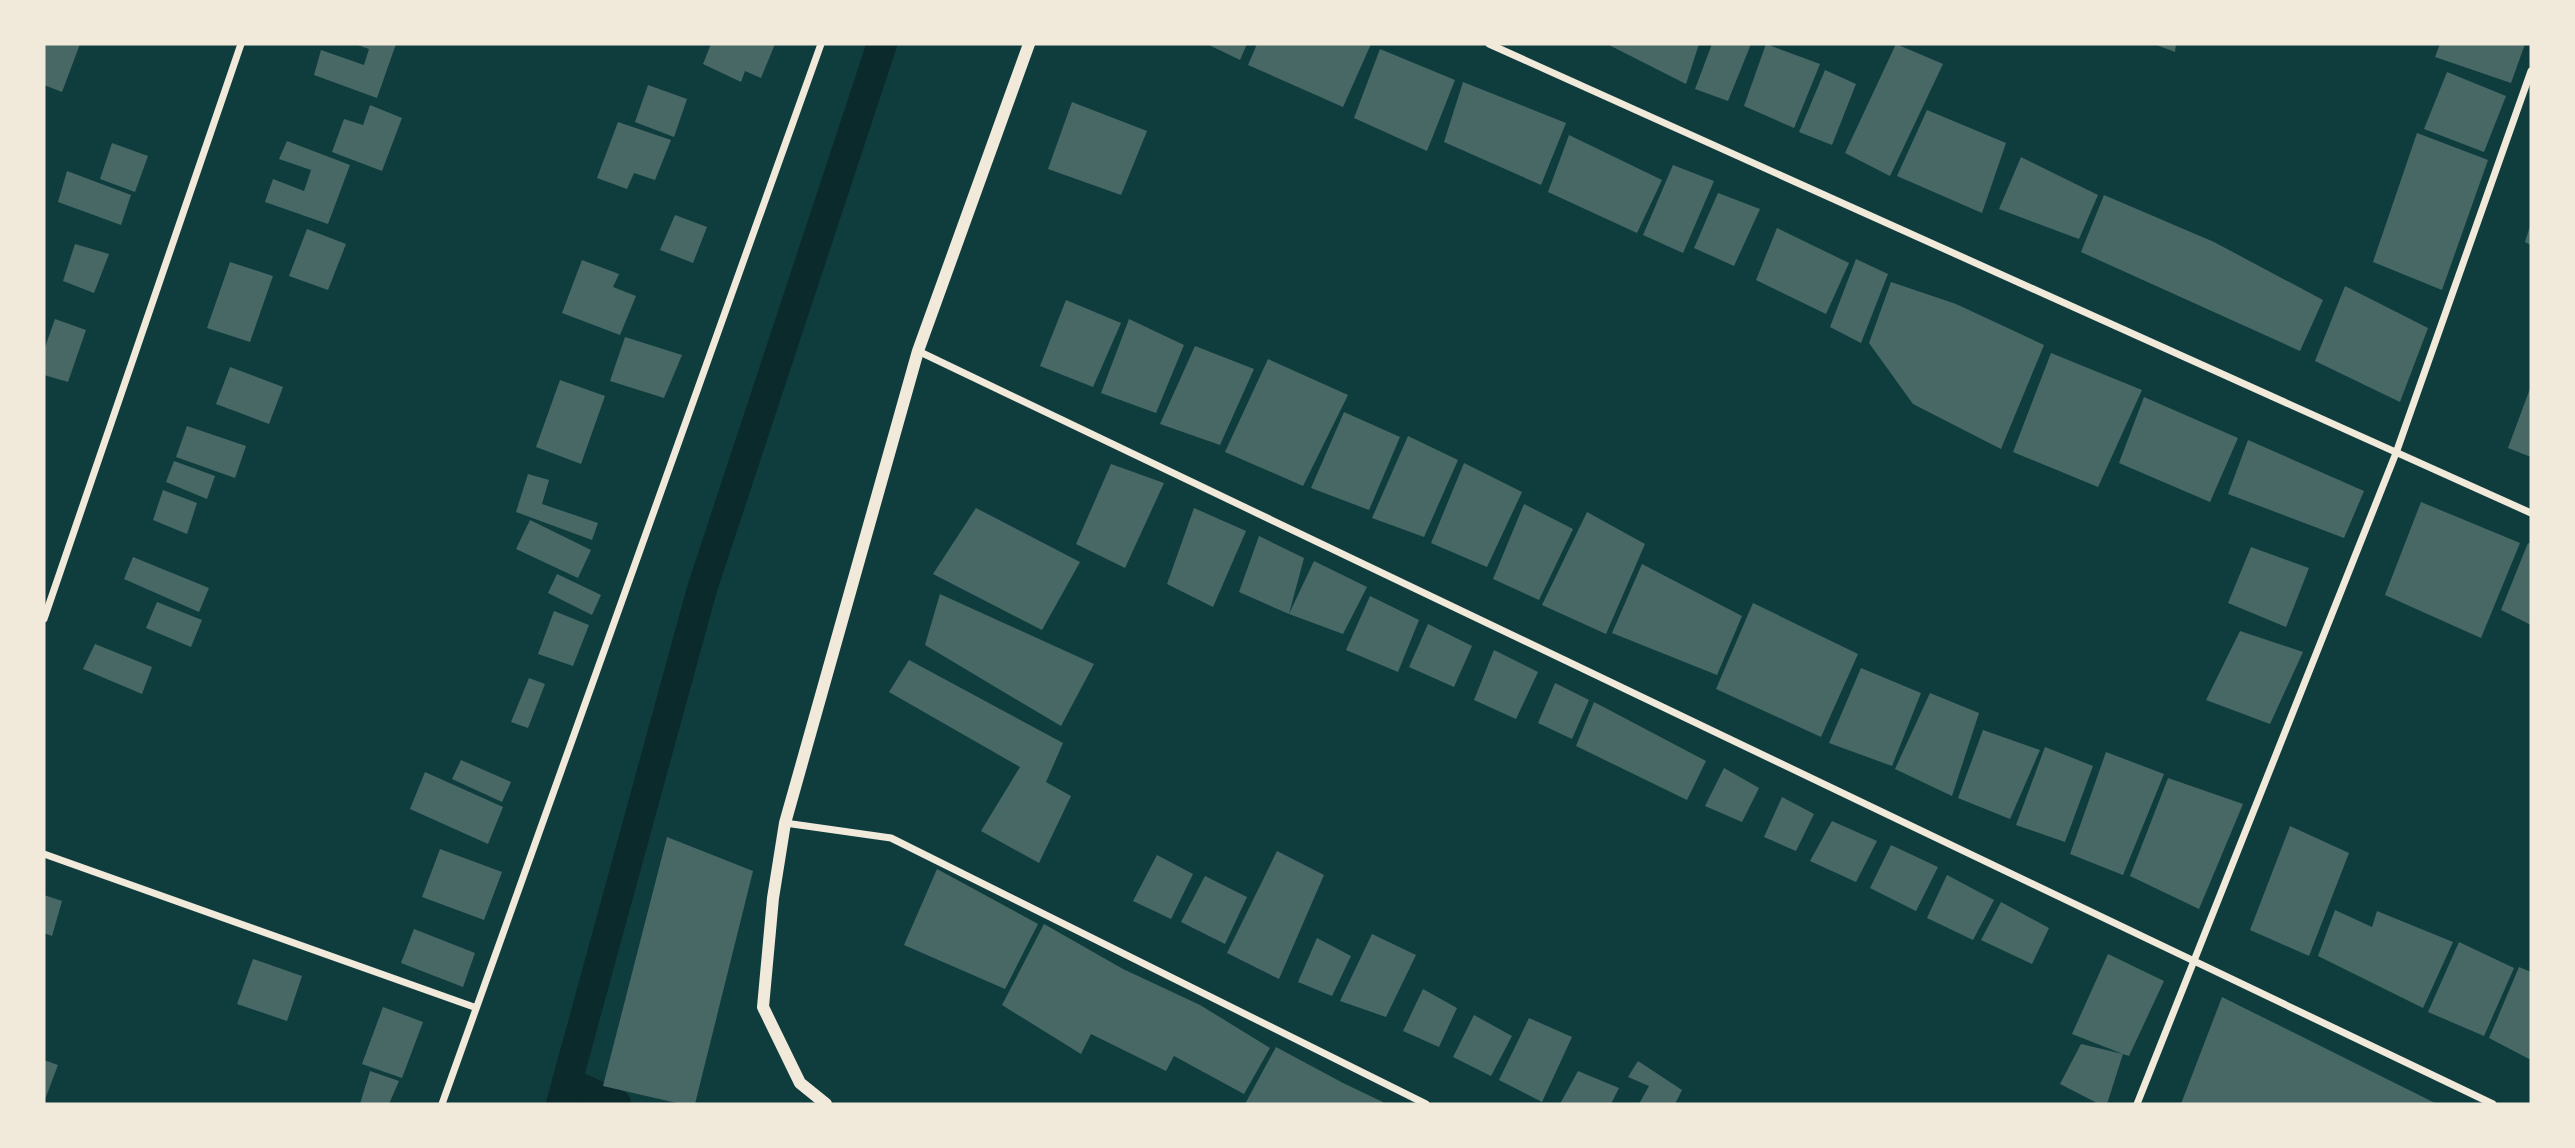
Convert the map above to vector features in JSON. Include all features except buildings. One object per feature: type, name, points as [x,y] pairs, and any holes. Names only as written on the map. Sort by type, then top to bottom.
[{"type":"street","points":[[44,619],[241,44]]},
{"type":"street","points":[[442,1104],[474,1007],[821,44]]},
{"type":"street","points":[[826,1104],[800,1083],[763,1007],[773,898],[785,823],[918,351],[1029,44]]},
{"type":"street","points":[[1489,44],[2531,513]]},
{"type":"street","points":[[2137,1104],[2396,453],[2531,71]]},
{"type":"street","points":[[918,351],[2493,1104]]},
{"type":"street","points":[[785,823],[891,838],[1426,1104]]},
{"type":"street","points":[[44,854],[474,1007]]},
{"type":"waterway","points":[[561,1104],[702,589],[882,44]]},
{"type":"waterway","points":[[567,1082],[616,1104]]}]
